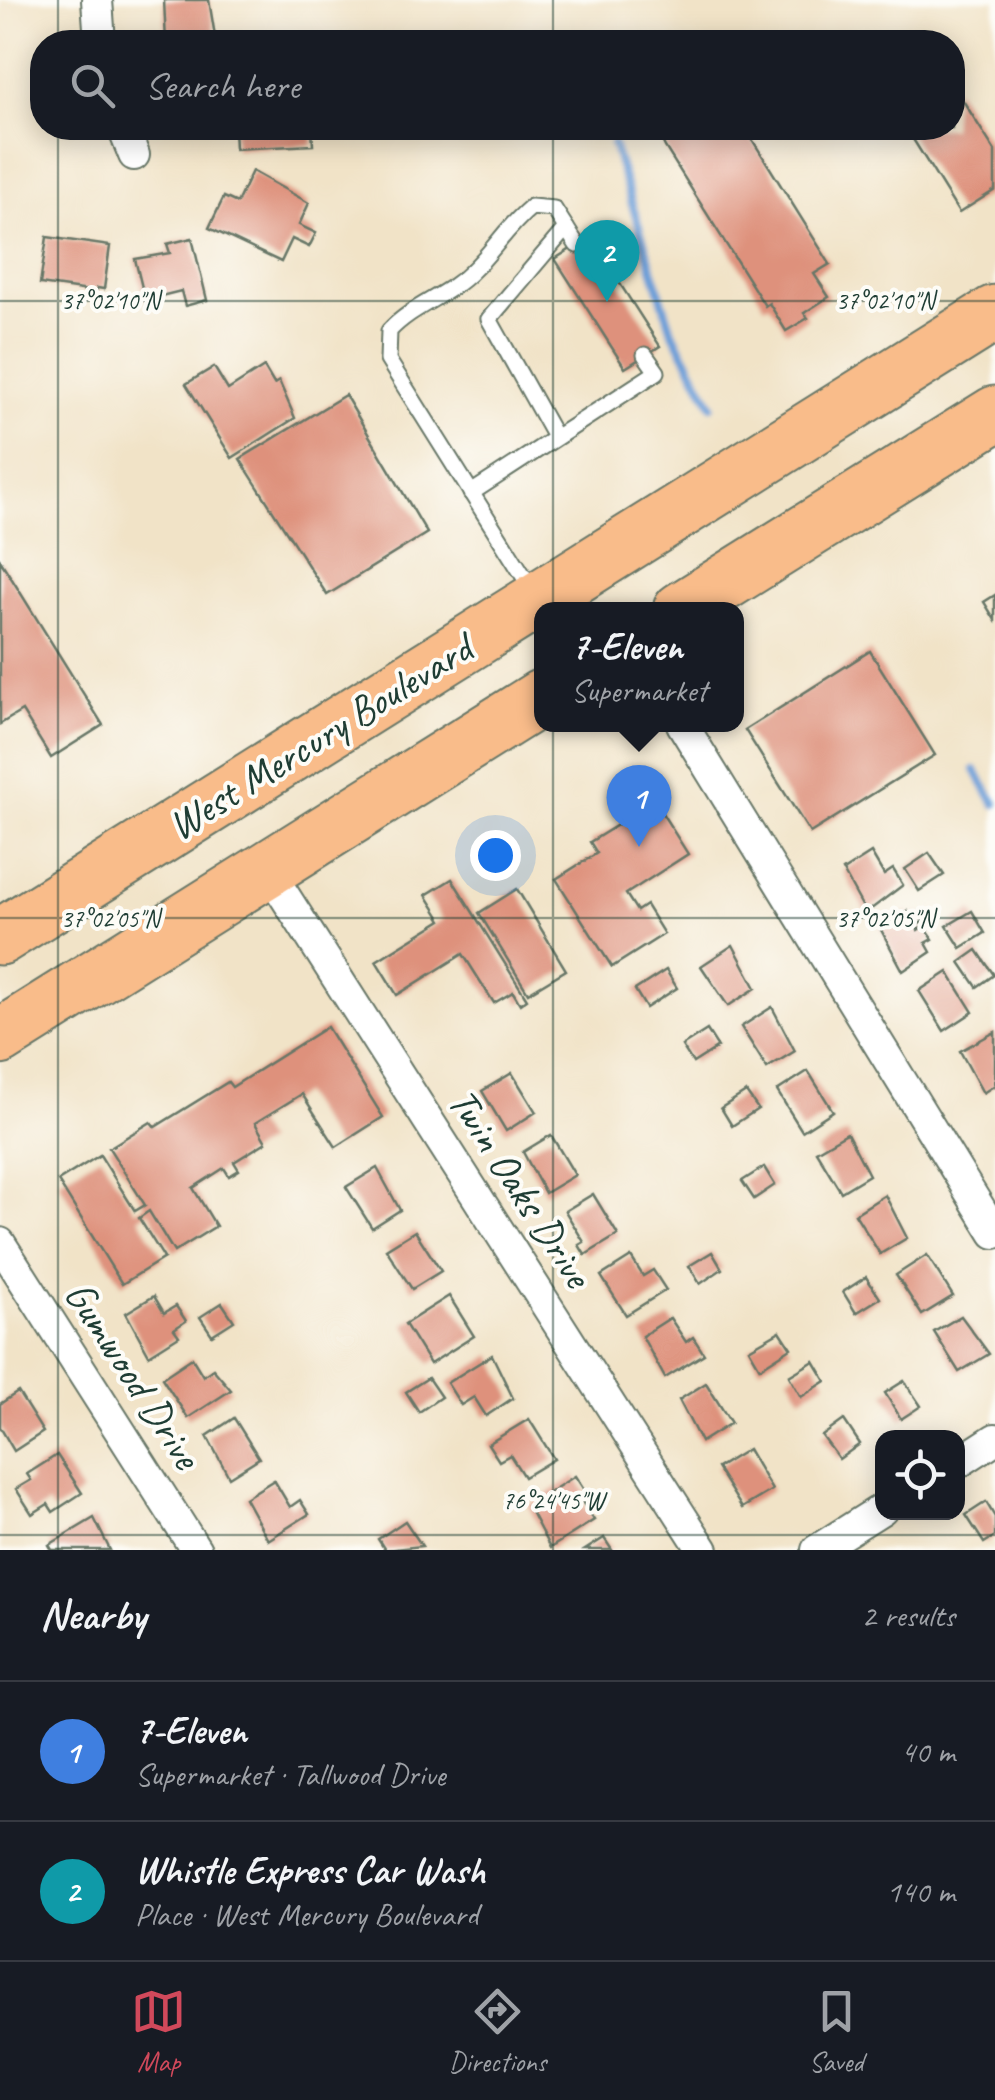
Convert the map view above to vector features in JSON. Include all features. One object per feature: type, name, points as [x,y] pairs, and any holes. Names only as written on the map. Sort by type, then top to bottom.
[{"type":"highway","name":"West Mercury Boulevard","points":[[0,937],[995,313]]},
{"type":"highway","points":[[694,602],[995,414]]},
{"type":"highway","name":"West Mercury Boulevard","points":[[0,1037],[534,703]]},
{"type":"street","points":[[97,0],[99,30]]},
{"type":"street","points":[[687,732],[995,1233]]},
{"type":"street","name":"Twin Oaks Drive","points":[[268,870],[704,1550]]},
{"type":"street","name":"Gumwood Drive","points":[[0,1244],[196,1550]]},
{"type":"street","points":[[965,1459],[995,1440]]},
{"type":"street","points":[[817,1550],[875,1513]]},
{"type":"lane","points":[[538,598],[388,360],[389,330],[406,313],[471,273],[502,232],[530,207],[554,209],[577,245]]},
{"type":"lane","points":[[556,437],[489,318],[566,228]]},
{"type":"lane","points":[[471,493],[657,372],[645,355]]},
{"type":"building","points":[[164,0],[209,0],[214,30],[165,30]]},
{"type":"building","points":[[965,104],[995,151],[995,190],[959,213],[913,140],[965,140]]},
{"type":"building","points":[[235,140],[313,140],[313,145],[235,149]]},
{"type":"building","points":[[662,140],[752,140],[830,264],[814,274],[829,297],[804,313],[808,318],[786,331],[769,303],[765,306]]},
{"type":"building","points":[[252,171],[309,203],[299,225],[316,233],[309,247],[292,239],[281,262],[209,228],[224,197],[237,203]]},
{"type":"building","points":[[47,237],[110,246],[104,289],[97,288],[96,292],[40,284]]},
{"type":"building","points":[[590,237],[660,346],[625,368],[555,259]]},
{"type":"building","points":[[192,238],[207,300],[185,306],[181,291],[145,300],[135,259],[170,253],[167,244]]},
{"type":"building","points":[[214,367],[228,390],[264,367],[274,384],[279,381],[295,418],[232,458],[186,384]]},
{"type":"building","points":[[345,395],[427,533],[327,595],[240,459]]},
{"type":"building","points":[[0,560],[103,725],[51,758],[22,711],[0,724]]},
{"type":"building","points":[[995,595],[995,620],[984,602]]},
{"type":"building","points":[[870,651],[935,755],[810,833],[745,730]]},
{"type":"building","points":[[655,802],[688,854],[626,894],[637,911],[646,905],[664,934],[612,967],[556,879],[597,853],[590,842]]},
{"type":"building","points":[[871,853],[884,875],[893,869],[903,885],[866,913],[843,871]]},
{"type":"building","points":[[929,853],[944,875],[919,891],[905,869]]},
{"type":"building","points":[[452,879],[527,999],[520,1004],[513,992],[494,1003],[463,954],[397,995],[376,961],[442,920],[426,895]]},
{"type":"building","points":[[517,889],[566,970],[528,993],[479,913]]},
{"type":"building","points":[[907,911],[911,917],[918,912],[924,921],[916,926],[918,930],[924,926],[933,939],[926,943],[931,952],[903,971],[880,928]]},
{"type":"building","points":[[972,911],[985,933],[961,948],[947,926]]},
{"type":"building","points":[[733,945],[756,988],[728,1006],[701,966]]},
{"type":"building","points":[[977,950],[994,975],[977,987],[960,962]]},
{"type":"building","points":[[666,970],[677,988],[646,1008],[635,990]]},
{"type":"building","points":[[948,972],[973,1012],[944,1031],[919,991]]},
{"type":"building","points":[[772,1007],[795,1051],[767,1068],[741,1027]]},
{"type":"building","points":[[327,1027],[383,1117],[336,1147],[302,1094],[255,1123],[266,1142],[234,1162],[239,1170],[229,1176],[224,1168],[193,1188],[216,1226],[174,1252],[149,1211],[139,1218],[164,1258],[122,1284],[58,1181],[100,1155],[135,1211],[145,1205],[109,1148],[151,1122],[155,1127],[228,1082],[232,1087]]},
{"type":"building","points":[[707,1030],[718,1047],[693,1063],[682,1046]]},
{"type":"building","points":[[995,1032],[995,1085],[983,1093],[960,1051]]},
{"type":"building","points":[[808,1071],[833,1111],[802,1131],[777,1091]]},
{"type":"building","points":[[512,1073],[536,1112],[506,1131],[482,1091]]},
{"type":"building","points":[[746,1092],[758,1109],[732,1126],[721,1108]]},
{"type":"building","points":[[847,1133],[869,1175],[841,1192],[816,1151]]},
{"type":"building","points":[[551,1135],[575,1175],[545,1193],[523,1152]]},
{"type":"building","points":[[764,1167],[775,1185],[754,1199],[742,1181]]},
{"type":"building","points":[[377,1168],[400,1210],[372,1228],[346,1187]]},
{"type":"building","points":[[593,1194],[618,1235],[585,1255],[579,1245],[584,1242],[565,1211]]},
{"type":"building","points":[[885,1195],[907,1238],[880,1254],[855,1214]]},
{"type":"building","points":[[415,1231],[441,1271],[412,1289],[386,1249]]},
{"type":"building","points":[[712,1252],[722,1269],[700,1284],[689,1266]]},
{"type":"building","points":[[927,1255],[953,1296],[922,1315],[896,1275]]},
{"type":"building","points":[[631,1257],[643,1276],[653,1270],[666,1290],[626,1315],[601,1276]]},
{"type":"building","points":[[866,1277],[880,1298],[856,1313],[843,1292]]},
{"type":"building","points":[[154,1296],[164,1313],[176,1306],[186,1321],[174,1329],[179,1336],[149,1355],[126,1313]]},
{"type":"building","points":[[449,1296],[474,1336],[430,1364],[405,1324]]},
{"type":"building","points":[[222,1303],[234,1321],[212,1335],[200,1317]]},
{"type":"building","points":[[961,1316],[989,1354],[959,1372],[934,1332]]},
{"type":"building","points":[[670,1318],[686,1342],[693,1337],[704,1354],[665,1378],[642,1336]]},
{"type":"building","points":[[780,1331],[791,1348],[760,1368],[749,1349]]},
{"type":"building","points":[[492,1355],[513,1398],[486,1416],[474,1397],[461,1405],[447,1383]]},
{"type":"building","points":[[192,1358],[203,1376],[213,1369],[231,1390],[188,1418],[162,1378]]},
{"type":"building","points":[[814,1361],[826,1381],[801,1397],[789,1376]]},
{"type":"building","points":[[428,1378],[441,1397],[419,1412],[406,1392]]},
{"type":"building","points":[[904,1381],[921,1406],[901,1419],[885,1393]]},
{"type":"building","points":[[706,1383],[731,1423],[701,1442],[679,1400]]},
{"type":"building","points":[[18,1392],[43,1432],[14,1451],[0,1427],[0,1404]]},
{"type":"building","points":[[234,1418],[259,1458],[229,1477],[207,1436]]},
{"type":"building","points":[[529,1419],[554,1459],[524,1477],[510,1455],[499,1461],[488,1444]]},
{"type":"building","points":[[844,1420],[860,1444],[839,1459],[822,1436]]},
{"type":"building","points":[[748,1449],[772,1490],[742,1508],[717,1468]]},
{"type":"building","points":[[57,1455],[82,1493],[53,1512],[48,1504],[32,1514],[16,1489],[31,1480],[27,1474]]},
{"type":"building","points":[[575,1476],[588,1496],[581,1500],[594,1520],[550,1548],[528,1506]]},
{"type":"building","points":[[274,1480],[290,1507],[300,1500],[309,1514],[268,1540],[245,1498]]},
{"type":"building","points":[[986,1502],[995,1517],[995,1536],[984,1543],[966,1515]]},
{"type":"building","points":[[94,1518],[110,1550],[52,1550],[49,1545]]},
{"type":"building","points":[[405,1521],[422,1546],[385,1550],[378,1539]]},
{"type":"building","points":[[604,1538],[612,1550],[585,1550]]},
{"type":"waterway","points":[[613,144],[672,331],[712,405]]},
{"type":"waterway","points":[[975,770],[995,804]]},
{"type":"place","name":"Whistle Express Car Wash","points":[[607,302]]},
{"type":"place","name":"7-Eleven","points":[[639,847]]}]
